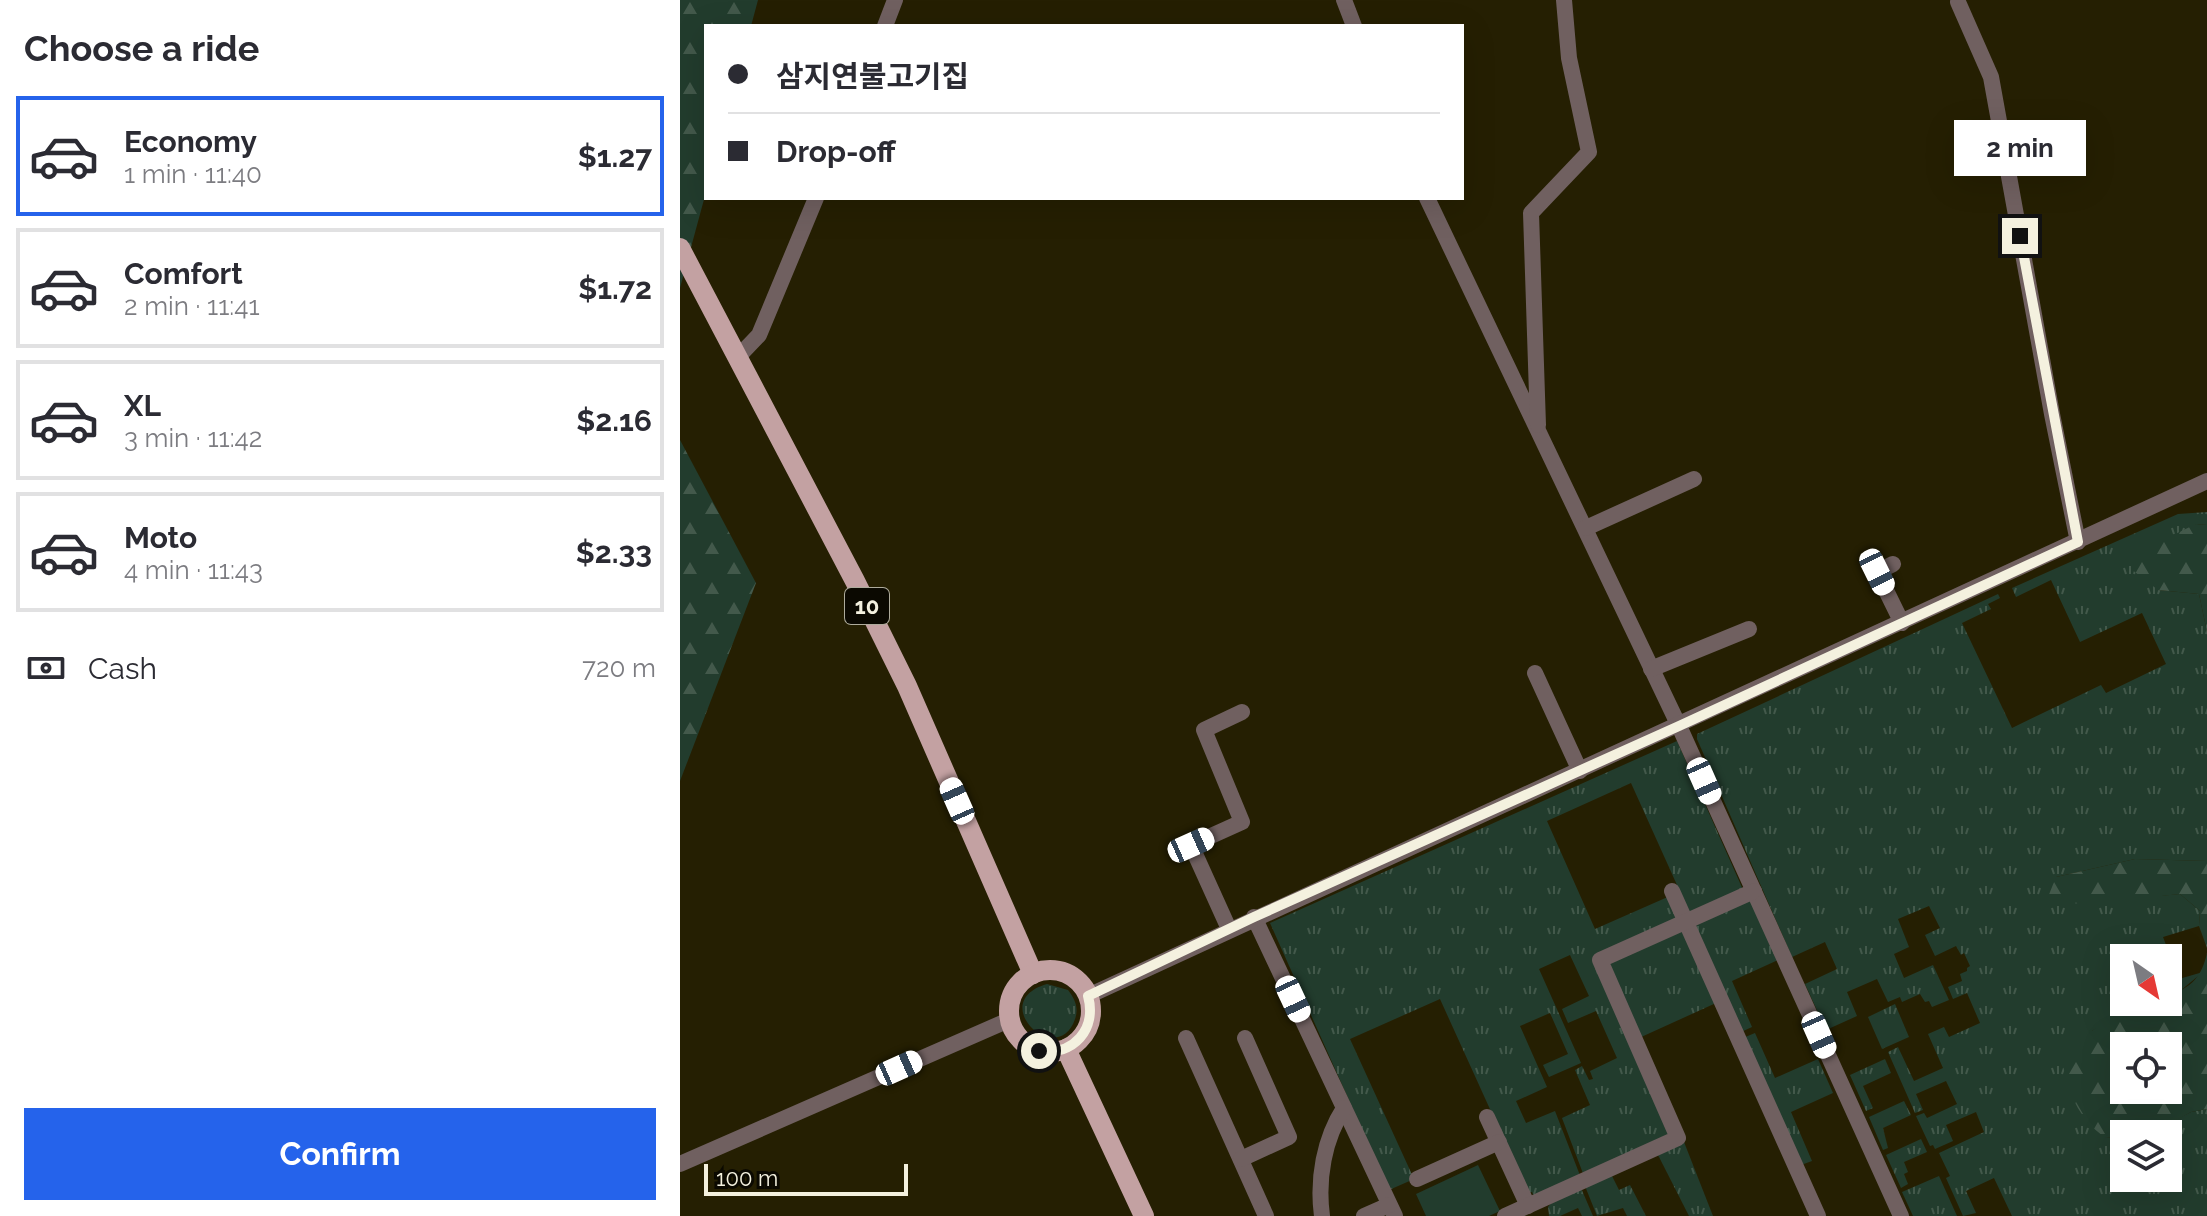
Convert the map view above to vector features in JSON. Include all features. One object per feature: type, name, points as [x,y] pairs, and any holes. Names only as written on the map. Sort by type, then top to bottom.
[{"type":"main road","name":"10","points":[[680,248],[907,686],[1033,974]]},
{"type":"main road","points":[[1042,971],[1060,971],[1077,980],[1088,996],[1090,1022],[1081,1038],[1066,1049],[1048,1053],[1031,1048],[1017,1036],[1009,1020],[1008,1010],[1018,985],[1042,971]]},
{"type":"main road","points":[[1066,1049],[1144,1216]]},
{"type":"street","points":[[886,24],[895,0]]},
{"type":"street","points":[[1344,0],[1353,24]]},
{"type":"street","points":[[1539,434],[1531,213],[1589,152],[1569,58],[1564,0]]},
{"type":"street","points":[[1958,2],[1991,77],[2078,542]]},
{"type":"street","points":[[737,358],[759,335],[815,200]]},
{"type":"street","points":[[1428,200],[1679,726],[1901,1216]]},
{"type":"street","points":[[1586,528],[1694,479]]},
{"type":"street","points":[[1088,996],[2207,481]]},
{"type":"street","points":[[1893,564],[1877,572],[1902,623]]},
{"type":"street","points":[[1651,669],[1749,629]]},
{"type":"street","points":[[1535,673],[1580,771]]},
{"type":"street","points":[[1229,929],[1191,845],[1242,822],[1204,730],[1242,712]]},
{"type":"street","points":[[1672,891],[1818,1216]]},
{"type":"street","points":[[1505,1216],[1678,1138],[1600,960],[1754,891]]},
{"type":"street","points":[[1254,917],[1392,1210],[1364,1216]]},
{"type":"street","points":[[680,1164],[1009,1020]]},
{"type":"street","points":[[1186,1038],[1266,1216]]},
{"type":"street","points":[[1241,1159],[1289,1137],[1245,1038]]},
{"type":"street","points":[[1322,1216],[1322,1167],[1333,1125],[1344,1108]]},
{"type":"street","points":[[1487,1117],[1528,1206]]},
{"type":"street","points":[[1417,1179],[1499,1142]]},
{"type":"green space","points":[[680,0],[758,0],[752,24],[704,24],[704,199],[680,288]]},
{"type":"green space","points":[[680,440],[756,583],[680,781]]},
{"type":"green space","points":[[2207,512],[2207,525],[2196,524],[2158,590],[2199,594],[2207,632],[2207,861],[2135,859],[2056,877],[2159,896],[2180,894],[2200,911],[2199,926],[2163,937],[2166,944],[2110,944],[2110,1016],[2116,1016],[2092,1031],[2106,1138],[2110,1138],[2110,1192],[2182,1192],[2182,1120],[2175,1120],[2191,1112],[2207,1109],[2207,1216],[2012,1216],[1994,1178],[1966,1191],[1976,1213],[1963,1216],[1939,1153],[1984,1132],[1976,1112],[1946,1125],[1953,1141],[1935,1149],[1933,1145],[1930,1146],[1916,1116],[1924,1113],[1927,1118],[1957,1104],[1946,1081],[1916,1094],[1923,1110],[1915,1113],[1888,1052],[1898,1047],[1914,1081],[1943,1068],[1928,1034],[1944,1027],[1949,1037],[1980,1023],[1967,993],[1953,999],[1948,987],[1962,981],[1960,974],[1970,966],[1964,953],[1961,955],[1956,946],[1935,956],[1925,935],[1940,928],[1929,906],[1898,919],[1909,947],[1894,954],[1904,978],[1933,965],[1949,1000],[1932,1007],[1920,994],[1902,1002],[1900,997],[1888,1002],[1877,979],[1847,992],[1857,1016],[1826,1030],[1805,984],[1837,969],[1825,942],[1792,957],[1697,734],[1998,594],[2000,598],[1988,604],[1991,609],[1962,623],[2012,728],[2101,685],[2106,693],[2166,664],[2142,613],[2080,642],[2051,580],[2016,597],[2012,588],[2178,514]]},
{"type":"green space","points":[[2196,524],[2207,525],[2207,632],[2199,594],[2158,590],[2131,569],[2142,550]]},
{"type":"green space","points":[[1677,741],[1744,892],[1691,916],[1631,783],[1547,821],[1595,929],[1670,896],[1681,920],[1593,959],[1672,1137],[1584,1176],[1562,1118],[1590,1105],[1575,1070],[1582,1066],[1589,1080],[1593,1079],[1590,1071],[1617,1058],[1596,1011],[1568,1023],[1562,1009],[1589,996],[1570,955],[1539,969],[1581,1063],[1549,1077],[1543,1065],[1568,1054],[1550,1013],[1520,1026],[1547,1087],[1516,1101],[1526,1123],[1555,1111],[1581,1178],[1535,1199],[1532,1192],[1528,1193],[1440,999],[1350,1039],[1414,1179],[1389,1190],[1270,923]]},
{"type":"green space","points":[[2135,859],[2207,861],[2207,948],[2199,926],[2200,911],[2180,894],[2088,904],[2046,902],[2056,877]]},
{"type":"green space","points":[[1750,898],[1778,960],[1732,981],[1752,1027],[1741,1032],[1692,924]]},
{"type":"green space","points":[[1682,927],[1716,1003],[1639,1038],[1605,962]]},
{"type":"green space","points":[[2207,953],[2207,1109],[2191,1112],[2177,1120],[2110,1120],[2110,1138],[2106,1138],[2087,1121],[2075,1103],[2061,1057],[2112,1016],[2182,1016],[2182,990],[2199,975]]},
{"type":"green space","points":[[2203,972],[2182,989],[2182,978]]},
{"type":"green space","points":[[1047,984],[1068,990],[1076,1007],[1075,1019],[1066,1033],[1055,1038],[1042,1035],[1031,1027],[1024,1016],[1023,1004],[1030,993]]},
{"type":"green space","points":[[1895,1004],[1909,1037],[1882,1049],[1868,1017]]},
{"type":"green space","points":[[1755,1033],[1775,1078],[1818,1059],[1833,1093],[1791,1112],[1812,1161],[1801,1165],[1743,1038]]},
{"type":"green space","points":[[1885,1059],[1891,1073],[1863,1086],[1873,1108],[1866,1111],[1850,1075]]},
{"type":"green space","points":[[1904,1101],[1911,1115],[1883,1128],[1888,1148],[1883,1150],[1869,1117]]},
{"type":"green space","points":[[1921,1139],[1927,1152],[1904,1162],[1908,1184],[1901,1188],[1886,1155]]},
{"type":"green space","points":[[1684,1142],[1713,1216],[1689,1216],[1657,1153]]},
{"type":"green space","points":[[1478,1165],[1500,1211],[1489,1216],[1426,1216],[1416,1194]]},
{"type":"green space","points":[[1611,1174],[1619,1190],[1630,1185],[1646,1216],[1627,1216],[1623,1208],[1597,1216],[1585,1186]]},
{"type":"green space","points":[[1939,1176],[1957,1216],[1913,1216],[1902,1192]]},
{"type":"green space","points":[[1581,1188],[1593,1216],[1582,1216],[1578,1208],[1560,1216],[1549,1216],[1548,1207],[1552,1202]]},
{"type":"route","points":[[1039,1051],[1058,1052],[1081,1038],[1090,1022],[1088,996],[1254,917],[2078,542],[2020,236]]}]
